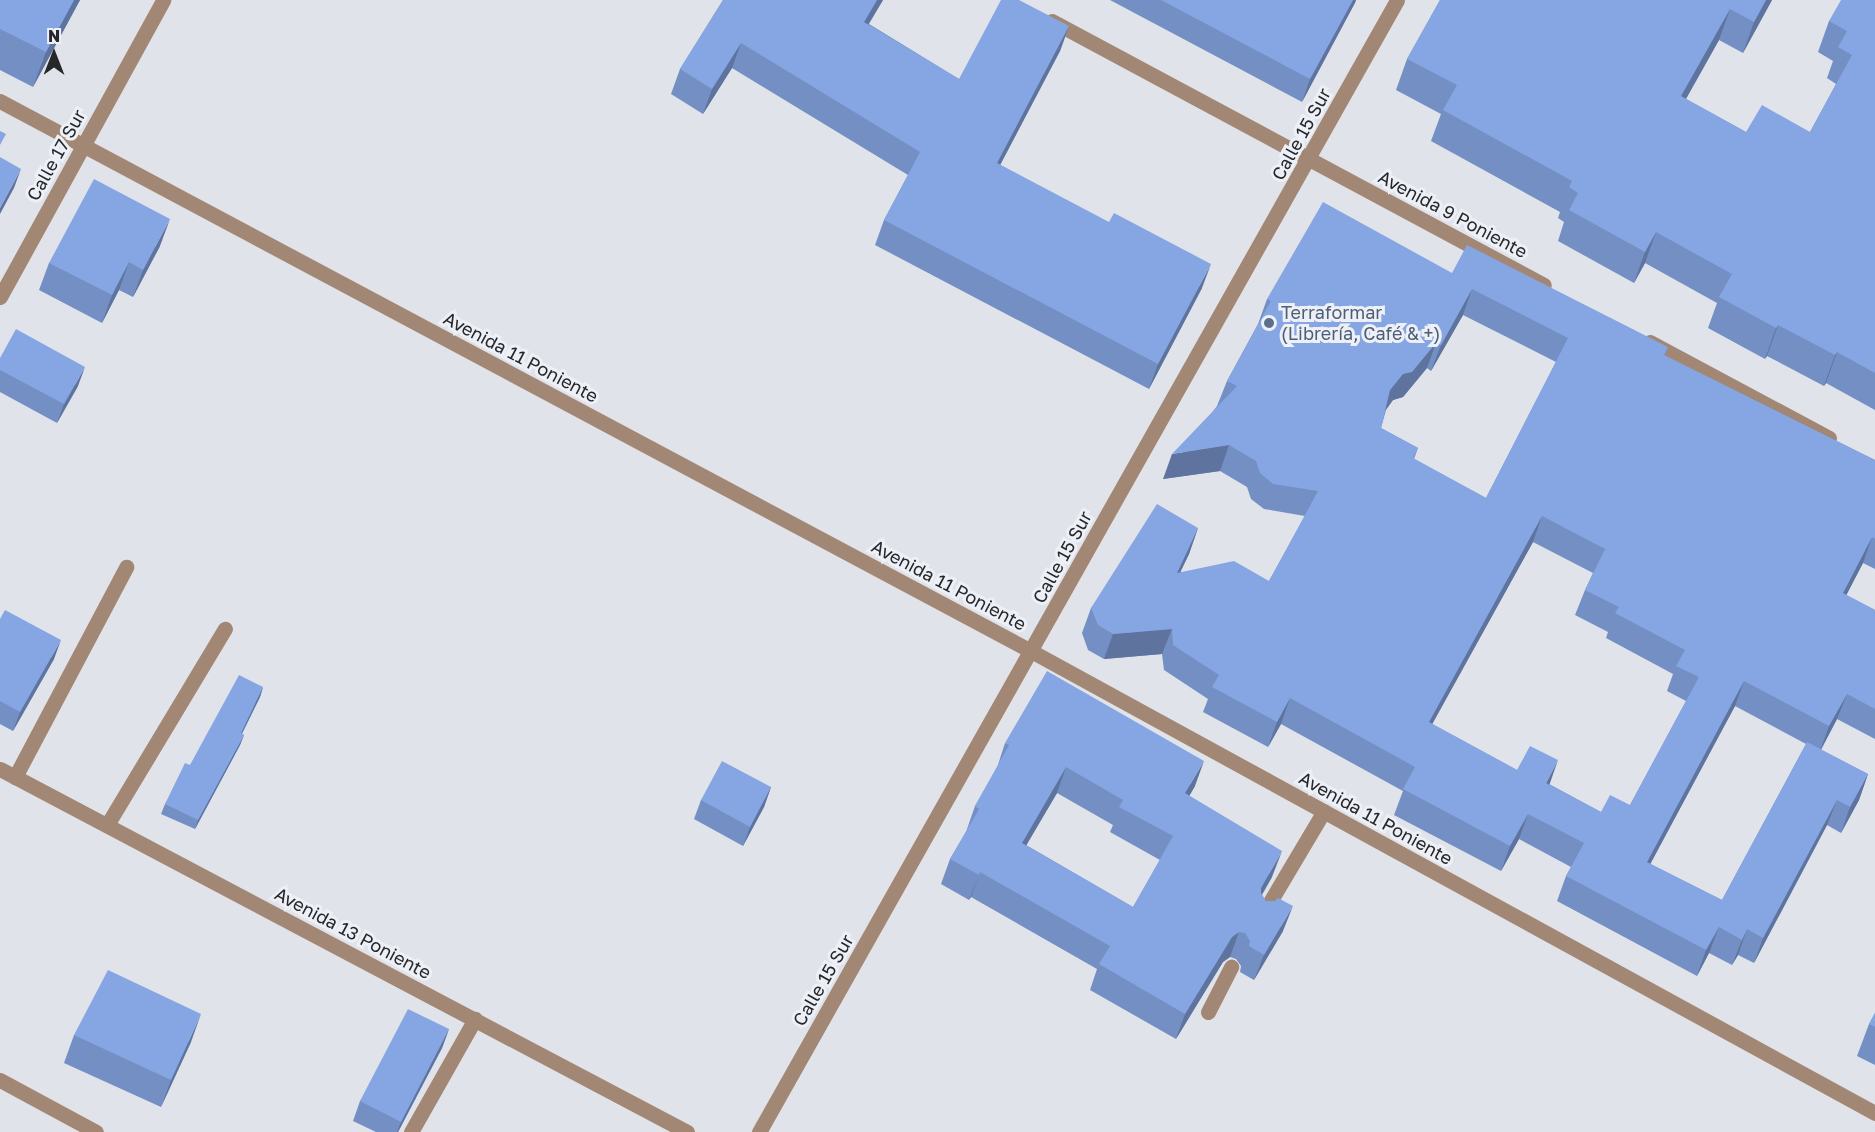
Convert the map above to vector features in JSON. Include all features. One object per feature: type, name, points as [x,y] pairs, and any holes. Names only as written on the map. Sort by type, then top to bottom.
[{"type":"street","name":"Calle 17 Sur","points":[[0,297],[163,0]]},
{"type":"street","name":"Calle 15 Sur","points":[[759,1132],[1397,0]]},
{"type":"street","name":"Avenida 9 Poniente","points":[[1043,16],[1560,294]]},
{"type":"street","name":"Avenida 11 Poniente","points":[[0,101],[1031,651],[1875,1113]]},
{"type":"street","points":[[1634,333],[1844,446]]},
{"type":"street","points":[[15,777],[126,567]]},
{"type":"street","points":[[107,825],[225,629]]},
{"type":"street","name":"Avenida 13 Poniente","points":[[0,769],[687,1132]]},
{"type":"street","points":[[1261,918],[1324,811]]},
{"type":"street","points":[[1208,1012],[1231,967]]},
{"type":"street","points":[[411,1132],[475,1019]]},
{"type":"street","points":[[0,1080],[96,1132]]},
{"type":"building","points":[[0,0],[74,0],[46,52],[0,29]]},
{"type":"building","points":[[723,0],[877,0],[864,22],[959,79],[1001,0],[1019,0],[1069,26],[997,163],[1109,222],[1114,213],[1211,264],[1158,364],[884,220],[920,152],[741,43],[712,89],[680,69]]},
{"type":"building","points":[[1161,0],[1353,0],[1310,79]]},
{"type":"building","points":[[1440,0],[1766,0],[1754,22],[1730,9],[1681,96],[1746,132],[1762,105],[1810,132],[1852,55],[1838,47],[1847,31],[1829,21],[1841,0],[1875,0],[1875,373],[1837,352],[1835,355],[1778,325],[1776,328],[1719,297],[1732,274],[1656,232],[1645,252],[1569,210],[1578,193],[1569,187],[1572,181],[1443,110],[1457,85],[1407,59]]},
{"type":"building","points":[[0,131],[6,134],[0,145]]},
{"type":"building","points":[[0,157],[21,169],[0,208]]},
{"type":"building","points":[[94,179],[170,219],[143,270],[129,262],[112,295],[49,263]]},
{"type":"building","points":[[1323,202],[1452,273],[1467,245],[1668,347],[1664,355],[1875,460],[1875,539],[1872,537],[1843,593],[1875,610],[1875,709],[1847,694],[1829,726],[1744,681],[1647,862],[1722,900],[1807,742],[1868,774],[1850,807],[1837,800],[1763,938],[1747,929],[1742,940],[1719,927],[1706,950],[1566,876],[1584,843],[1528,814],[1510,846],[1403,789],[1415,767],[1290,698],[1277,722],[1212,687],[1219,675],[1173,645],[1172,629],[1113,634],[1098,625],[1091,608],[1157,504],[1198,528],[1177,573],[1234,561],[1269,581],[1318,491],[1273,484],[1260,473],[1256,461],[1229,445],[1172,454],[1237,386],[1227,381],[1271,301],[1267,299]],"holes":[[[1472,289],[1568,338],[1486,498],[1413,458],[1418,448],[1381,428],[1390,390],[1403,374],[1412,372],[1436,343],[1441,345]],[[1542,516],[1605,549],[1585,590],[1619,607],[1615,613],[1685,650],[1676,666],[1699,677],[1630,805],[1610,795],[1601,812],[1546,783],[1558,760],[1530,746],[1517,770],[1429,722]]]},
{"type":"building","points":[[16,329],[85,367],[64,404],[0,370],[0,358]]},
{"type":"building","points":[[5,610],[61,640],[20,712],[0,701],[0,619]]},
{"type":"building","points":[[1047,671],[1204,761],[1185,793],[1282,851],[1261,888],[1261,893],[1266,901],[1275,901],[1278,898],[1293,906],[1264,955],[1249,946],[1250,941],[1245,933],[1239,932],[1232,937],[1185,1014],[1099,964],[1110,946],[980,872],[979,875],[950,859],[979,809],[975,806],[1009,745],[1005,743]],"holes":[[[1066,767],[1123,800],[1119,807],[1173,836],[1133,907],[1022,843]]]},
{"type":"building","points":[[239,675],[263,687],[241,733],[244,735],[198,820],[165,804],[185,763],[190,765]]},
{"type":"building","points":[[722,761],[771,787],[750,827],[701,800]]},
{"type":"building","points":[[108,970],[201,1014],[171,1080],[74,1035]]},
{"type":"building","points":[[408,1009],[449,1029],[401,1122],[360,1101]]},
{"type":"building","points":[[1875,1013],[1875,1027],[1869,1024]]},
{"type":"place","name":"Terraformar (Librería, Café & +)","points":[[1269,323]]}]
